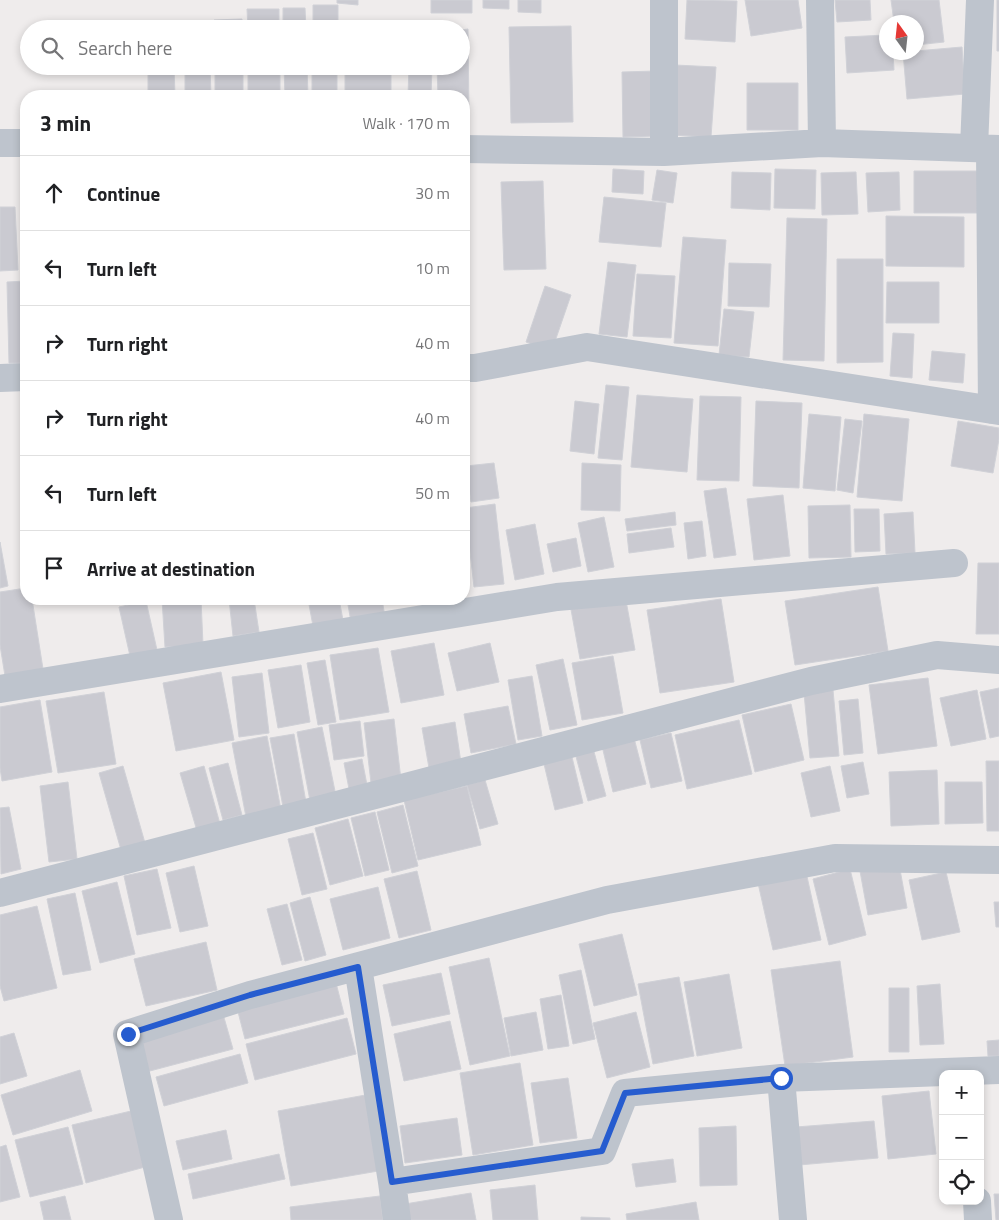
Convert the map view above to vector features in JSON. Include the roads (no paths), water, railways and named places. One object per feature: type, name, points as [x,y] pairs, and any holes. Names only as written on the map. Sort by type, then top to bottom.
[{"type":"street","points":[[664,0],[664,152]]},
{"type":"street","points":[[820,0],[822,143]]},
{"type":"street","points":[[470,368],[587,347],[996,410],[980,0]]},
{"type":"street","points":[[0,143],[20,143]]},
{"type":"street","points":[[470,149],[664,152],[822,143],[987,149]]},
{"type":"street","points":[[0,378],[20,377]]},
{"type":"street","points":[[0,689],[557,597],[954,563]]},
{"type":"street","points":[[0,893],[811,681],[938,655],[999,660]]},
{"type":"street","points":[[169,1220],[128,1034],[250,995],[607,900],[835,858],[999,860]]},
{"type":"street","points":[[358,967],[397,1220]]},
{"type":"street","points":[[984,1071],[999,1070]]},
{"type":"street","points":[[392,1182],[602,1151],[625,1093],[781,1078],[939,1074]]},
{"type":"street","points":[[781,1078],[793,1220]]},
{"type":"street","points":[[977,1205],[978,1220]]}]
